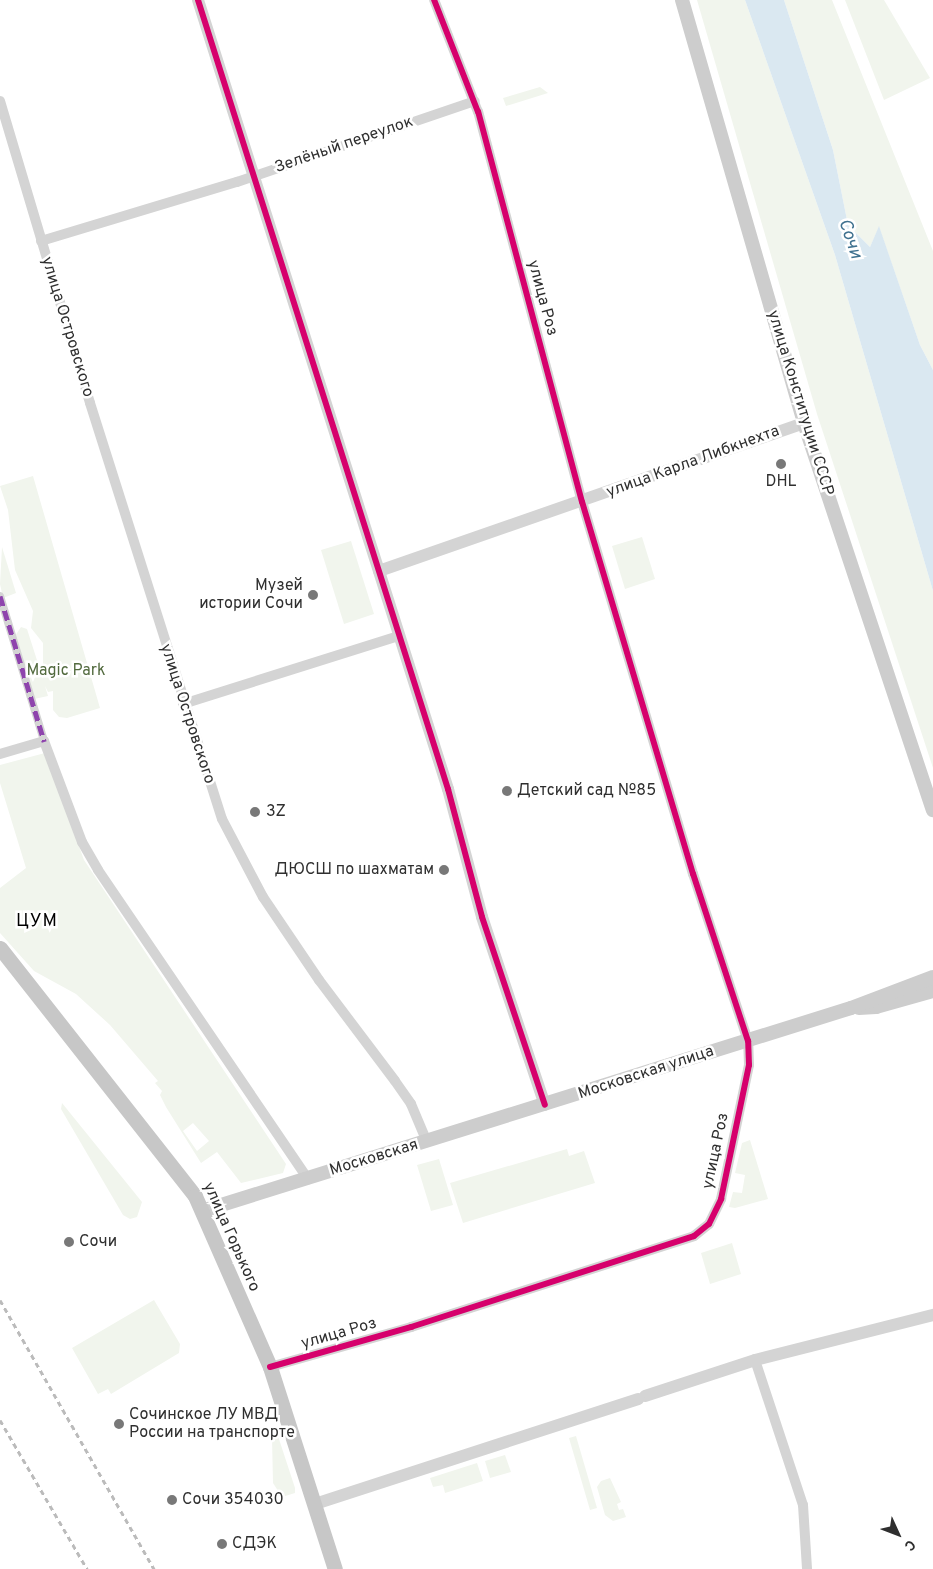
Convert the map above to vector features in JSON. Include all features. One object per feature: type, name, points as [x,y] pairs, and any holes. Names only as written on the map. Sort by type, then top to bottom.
[{"type":"main road","name":"улица Конституции СССР","points":[[682,0],[804,423],[931,806],[933,823]]},
{"type":"main road","name":"улица Горького","points":[[0,948],[185,1180],[202,1211],[270,1367],[336,1569]]},
{"type":"main road","points":[[851,1008],[933,977],[933,963]]},
{"type":"main road","points":[[851,1008],[876,1007],[933,991]]},
{"type":"main road","name":"Московская улица","points":[[545,1105],[851,1008]]},
{"type":"main road","name":"Московская","points":[[202,1211],[545,1105]]},
{"type":"street","points":[[198,0],[448,788],[477,901],[545,1105]]},
{"type":"street","name":"улица Роз","points":[[270,1367],[415,1326],[673,1245],[702,1230],[717,1210],[748,1065],[748,1041],[693,874],[582,502],[475,101],[434,0]]},
{"type":"street","name":"улица Островского","points":[[0,101],[183,704],[222,819],[241,859],[319,980],[396,1081],[411,1104],[427,1142]]},
{"type":"street","name":"Зелёный переулок","points":[[41,241],[253,176],[475,101]]},
{"type":"street","name":"улица Карла Либкнехта","points":[[379,571],[582,502],[804,423]]},
{"type":"street","points":[[0,596],[44,741],[82,842],[98,870],[308,1179]]},
{"type":"street","points":[[183,704],[399,636]]},
{"type":"street","points":[[0,754],[44,741]]},
{"type":"street","points":[[315,1504],[412,1474],[755,1360],[933,1315]]},
{"type":"street","points":[[755,1360],[803,1505],[807,1569]]},
{"type":"green space","points":[[697,0],[745,0],[835,255],[933,591],[933,768],[817,414]]},
{"type":"green space","points":[[784,0],[832,0],[933,251],[933,370],[920,345],[879,227],[870,247],[848,225],[833,150]]},
{"type":"green space","points":[[845,0],[884,0],[930,78],[884,100]]},
{"type":"green space","points":[[540,87],[548,93],[506,106],[503,98]]},
{"type":"green space","name":"Magic Park","points":[[33,476],[100,708],[67,718],[59,717],[53,710],[53,691],[48,692],[45,686],[48,696],[34,699],[15,636],[21,627],[27,629],[43,679],[43,643],[31,628],[33,611],[15,570],[8,510],[0,486]]},
{"type":"green space","points":[[642,537],[655,579],[625,589],[612,546]]},
{"type":"green space","points":[[351,541],[374,614],[344,624],[321,550]]},
{"type":"green space","points":[[2,547],[16,593],[3,598],[0,584]]},
{"type":"green space","points":[[45,753],[84,860],[286,1164],[283,1173],[241,1183],[217,1152],[201,1163],[166,1107],[160,1095],[162,1091],[155,1083],[158,1081],[110,1025],[76,994],[34,971],[0,933],[0,888],[26,868],[0,783],[0,765]],"holes":[[[193,1123],[209,1141],[197,1151],[183,1131]]]},
{"type":"green space","points":[[62,1103],[142,1202],[137,1217],[130,1219],[123,1215],[61,1109]]},
{"type":"green space","points":[[750,1140],[768,1199],[735,1208],[729,1207],[733,1192],[742,1193],[745,1175],[735,1173],[742,1143]]},
{"type":"green space","points":[[567,1149],[569,1156],[584,1151],[595,1183],[463,1223],[450,1183]]},
{"type":"green space","points":[[439,1159],[453,1205],[431,1211],[417,1165]]},
{"type":"green space","points":[[732,1243],[741,1274],[710,1284],[701,1253]]},
{"type":"green space","points":[[154,1300],[180,1344],[179,1353],[111,1394],[108,1389],[98,1394],[72,1348]]},
{"type":"green space","points":[[278,1436],[295,1488],[295,1493],[282,1497],[273,1483],[272,1438]]},
{"type":"green space","points":[[576,1436],[597,1508],[590,1510],[569,1438]]},
{"type":"green space","points":[[505,1455],[511,1472],[490,1478],[485,1461]]},
{"type":"green space","points":[[477,1463],[483,1481],[445,1493],[443,1485],[433,1487],[430,1478]]},
{"type":"green space","points":[[610,1478],[621,1502],[617,1504],[619,1510],[623,1509],[626,1517],[613,1521],[605,1515],[597,1487],[601,1481]]},
{"type":"water","points":[[745,0],[784,0],[833,150],[848,225],[870,247],[879,226],[920,345],[933,370],[933,591],[835,255]]},
{"type":"railway","points":[[0,1300],[154,1569]]},
{"type":"railway","points":[[0,1420],[87,1569]]},
{"type":"marked path","points":[[0,596],[44,741]]},
{"type":"cycle path","points":[[198,0],[448,789],[482,917],[545,1105]]},
{"type":"cycle path","points":[[270,1367],[411,1327],[694,1236],[709,1224],[721,1199],[749,1065],[748,1041],[693,874],[582,502],[478,112],[434,0]]},
{"type":"place","name":"DHL","points":[[781,464]]},
{"type":"place","name":"Музей истории Сочи","points":[[313,595]]},
{"type":"place","name":"Детский сад №85","points":[[507,791]]},
{"type":"place","name":"3Z","points":[[255,812]]},
{"type":"place","name":"ДЮСШ по шахматам","points":[[444,870]]},
{"type":"place","name":"Сочи","points":[[69,1242]]},
{"type":"place","name":"Сочинское ЛУ МВД России на транспорте","points":[[119,1424]]},
{"type":"place","name":"Сочи 354030","points":[[172,1500]]},
{"type":"place","name":"СДЭК","points":[[222,1544]]},
{"type":"district","name":"ЦУМ","points":[[37,922]]}]
